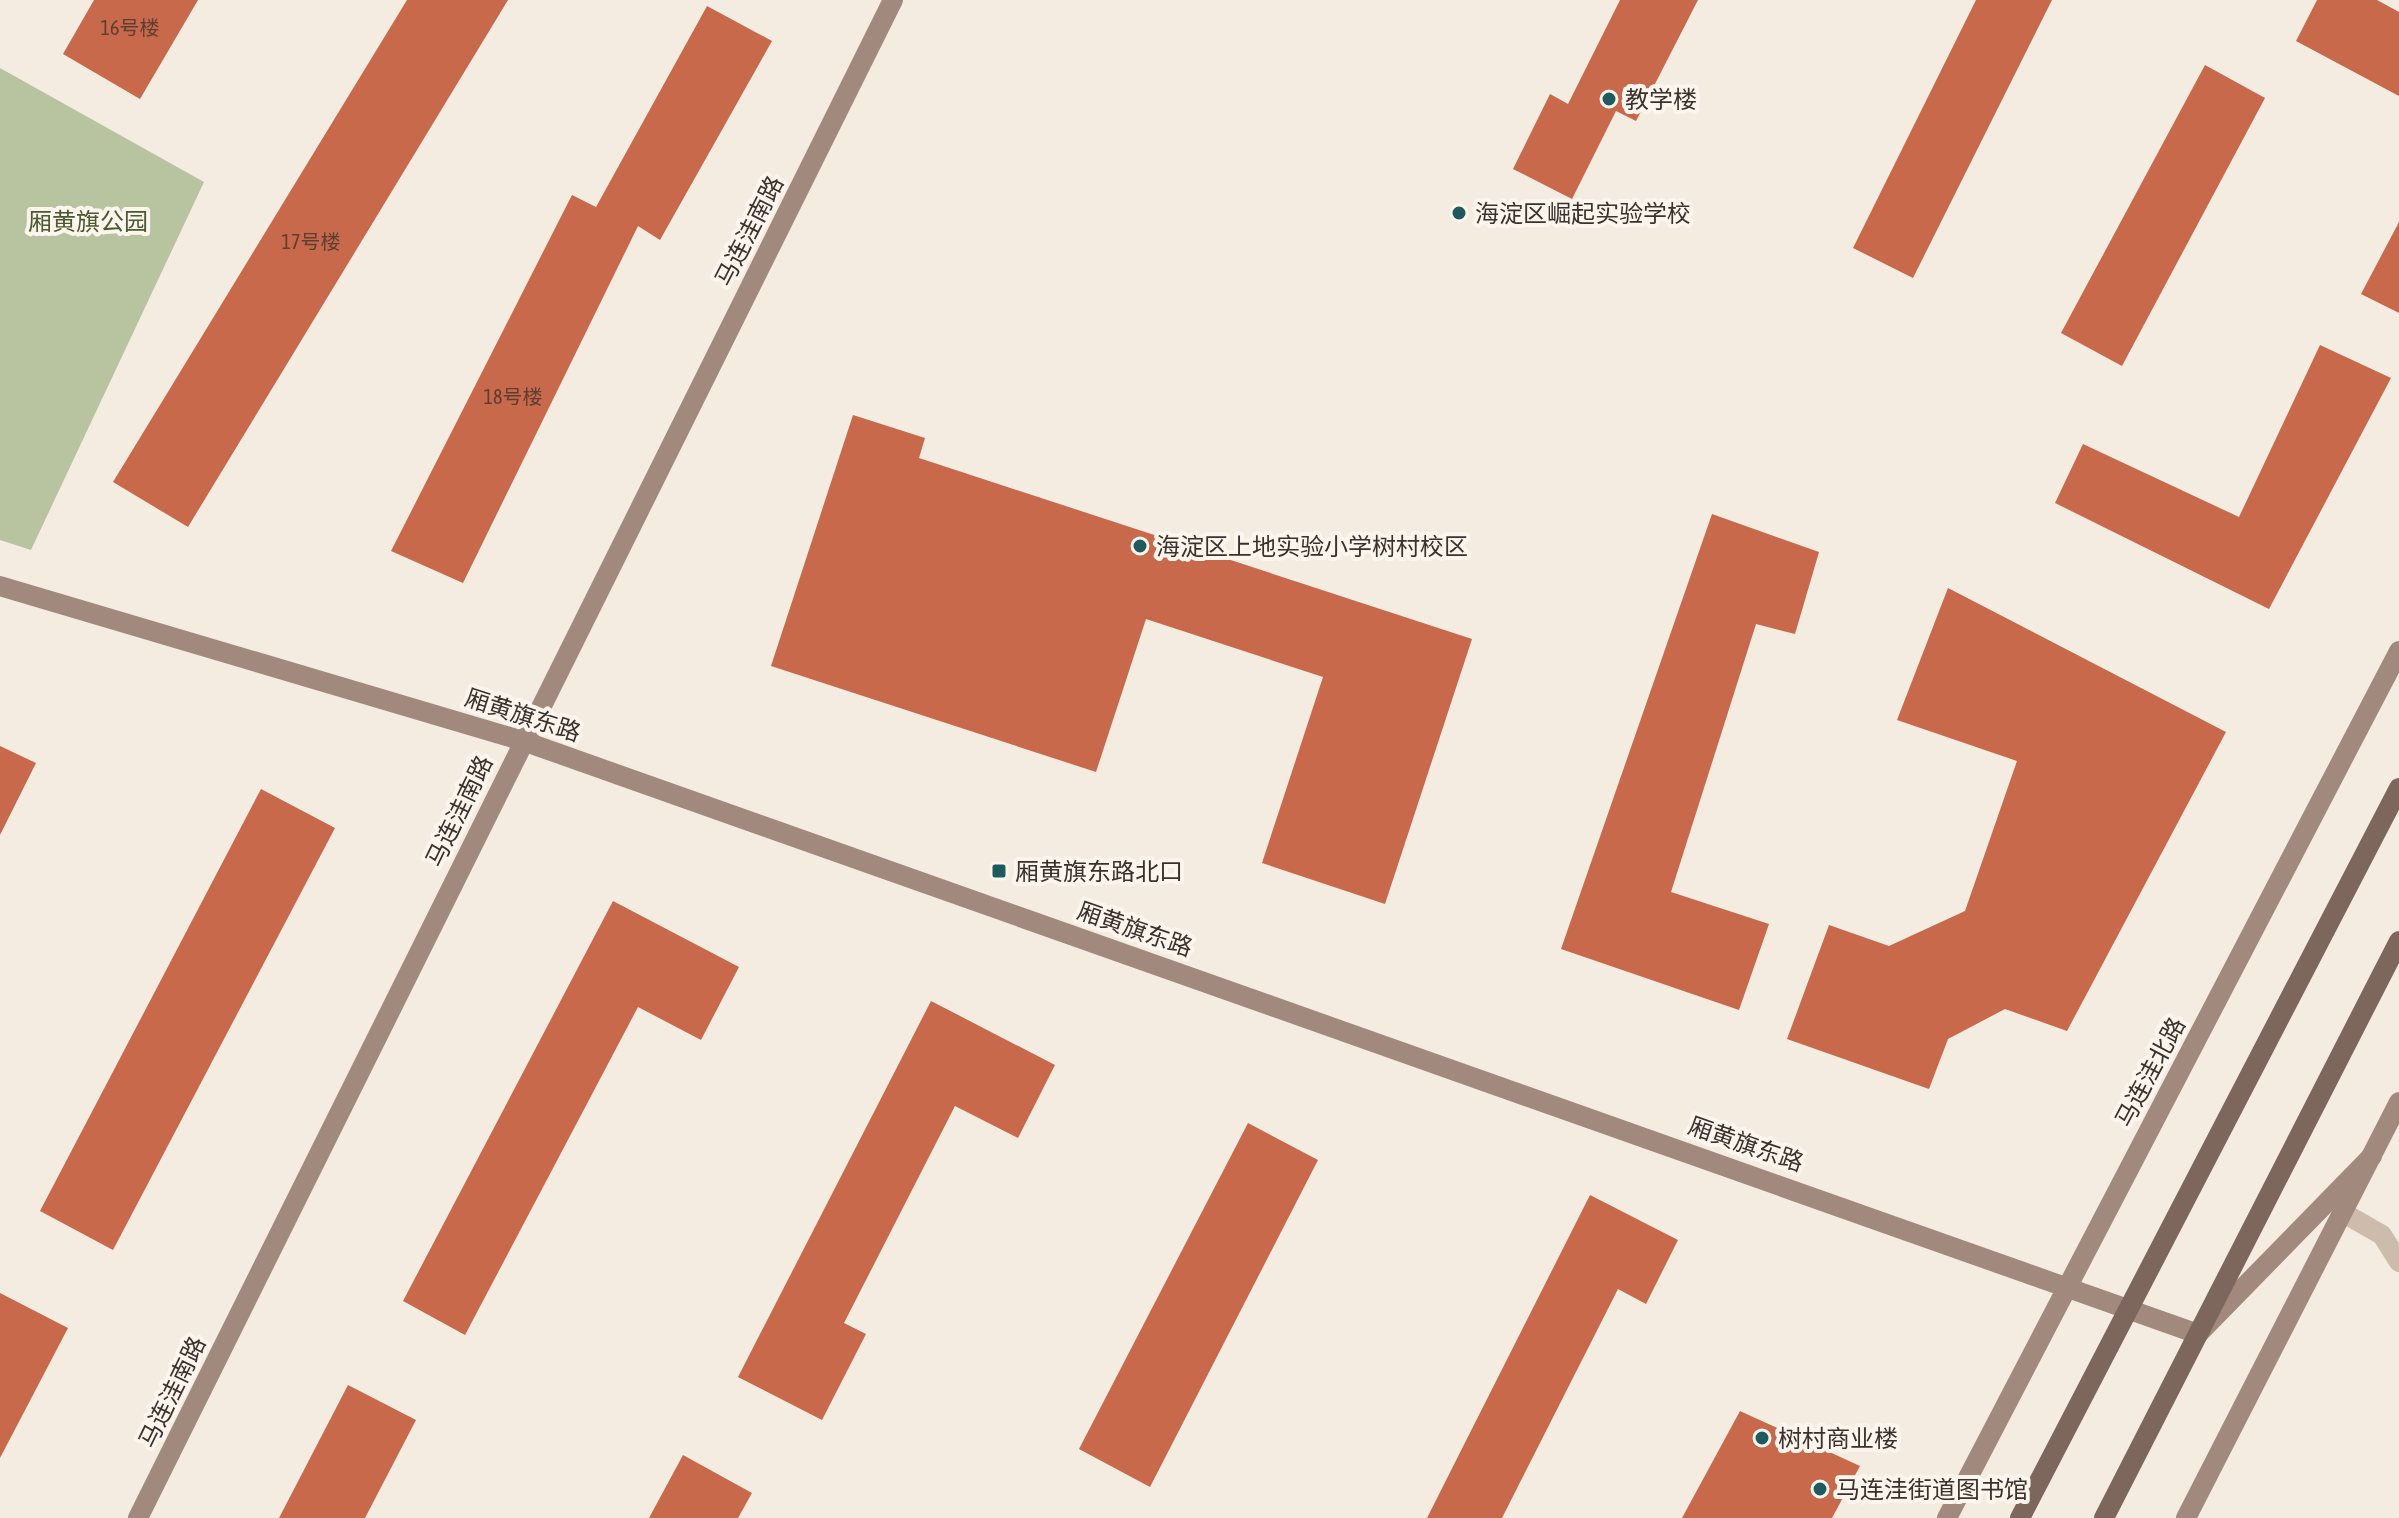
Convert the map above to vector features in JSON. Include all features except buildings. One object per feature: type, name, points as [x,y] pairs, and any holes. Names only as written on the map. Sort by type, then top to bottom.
[{"type":"main road","points":[[2020,1518],[2399,788]]},
{"type":"main road","points":[[2104,1518],[2399,941]]},
{"type":"street","name":"马连洼南路","points":[[138,1518],[893,0]]},
{"type":"street","name":"厢黄旗东路","points":[[0,586],[523,741],[2198,1334]]},
{"type":"street","name":"马连洼北路","points":[[1947,1518],[2397,657]]},
{"type":"street","points":[[2186,1518],[2399,1102]]},
{"type":"street","points":[[2198,1334],[2372,1156]]},
{"type":"street","points":[[2342,1212],[2382,1235],[2399,1262]]},
{"type":"green space","name":"厢黄旗公园","points":[[0,68],[204,182],[31,550],[0,540]]},
{"type":"place","name":"教学楼","points":[[1609,99]]},
{"type":"place","name":"海淀区崛起实验学校","points":[[1459,213]]},
{"type":"place","name":"海淀区上地实验小学树村校区","points":[[1140,546]]},
{"type":"place","name":"厢黄旗东路北口","points":[[999,871]]},
{"type":"place","name":"树村商业楼","points":[[1762,1438]]},
{"type":"place","name":"马连洼街道图书馆","points":[[1820,1489]]}]
